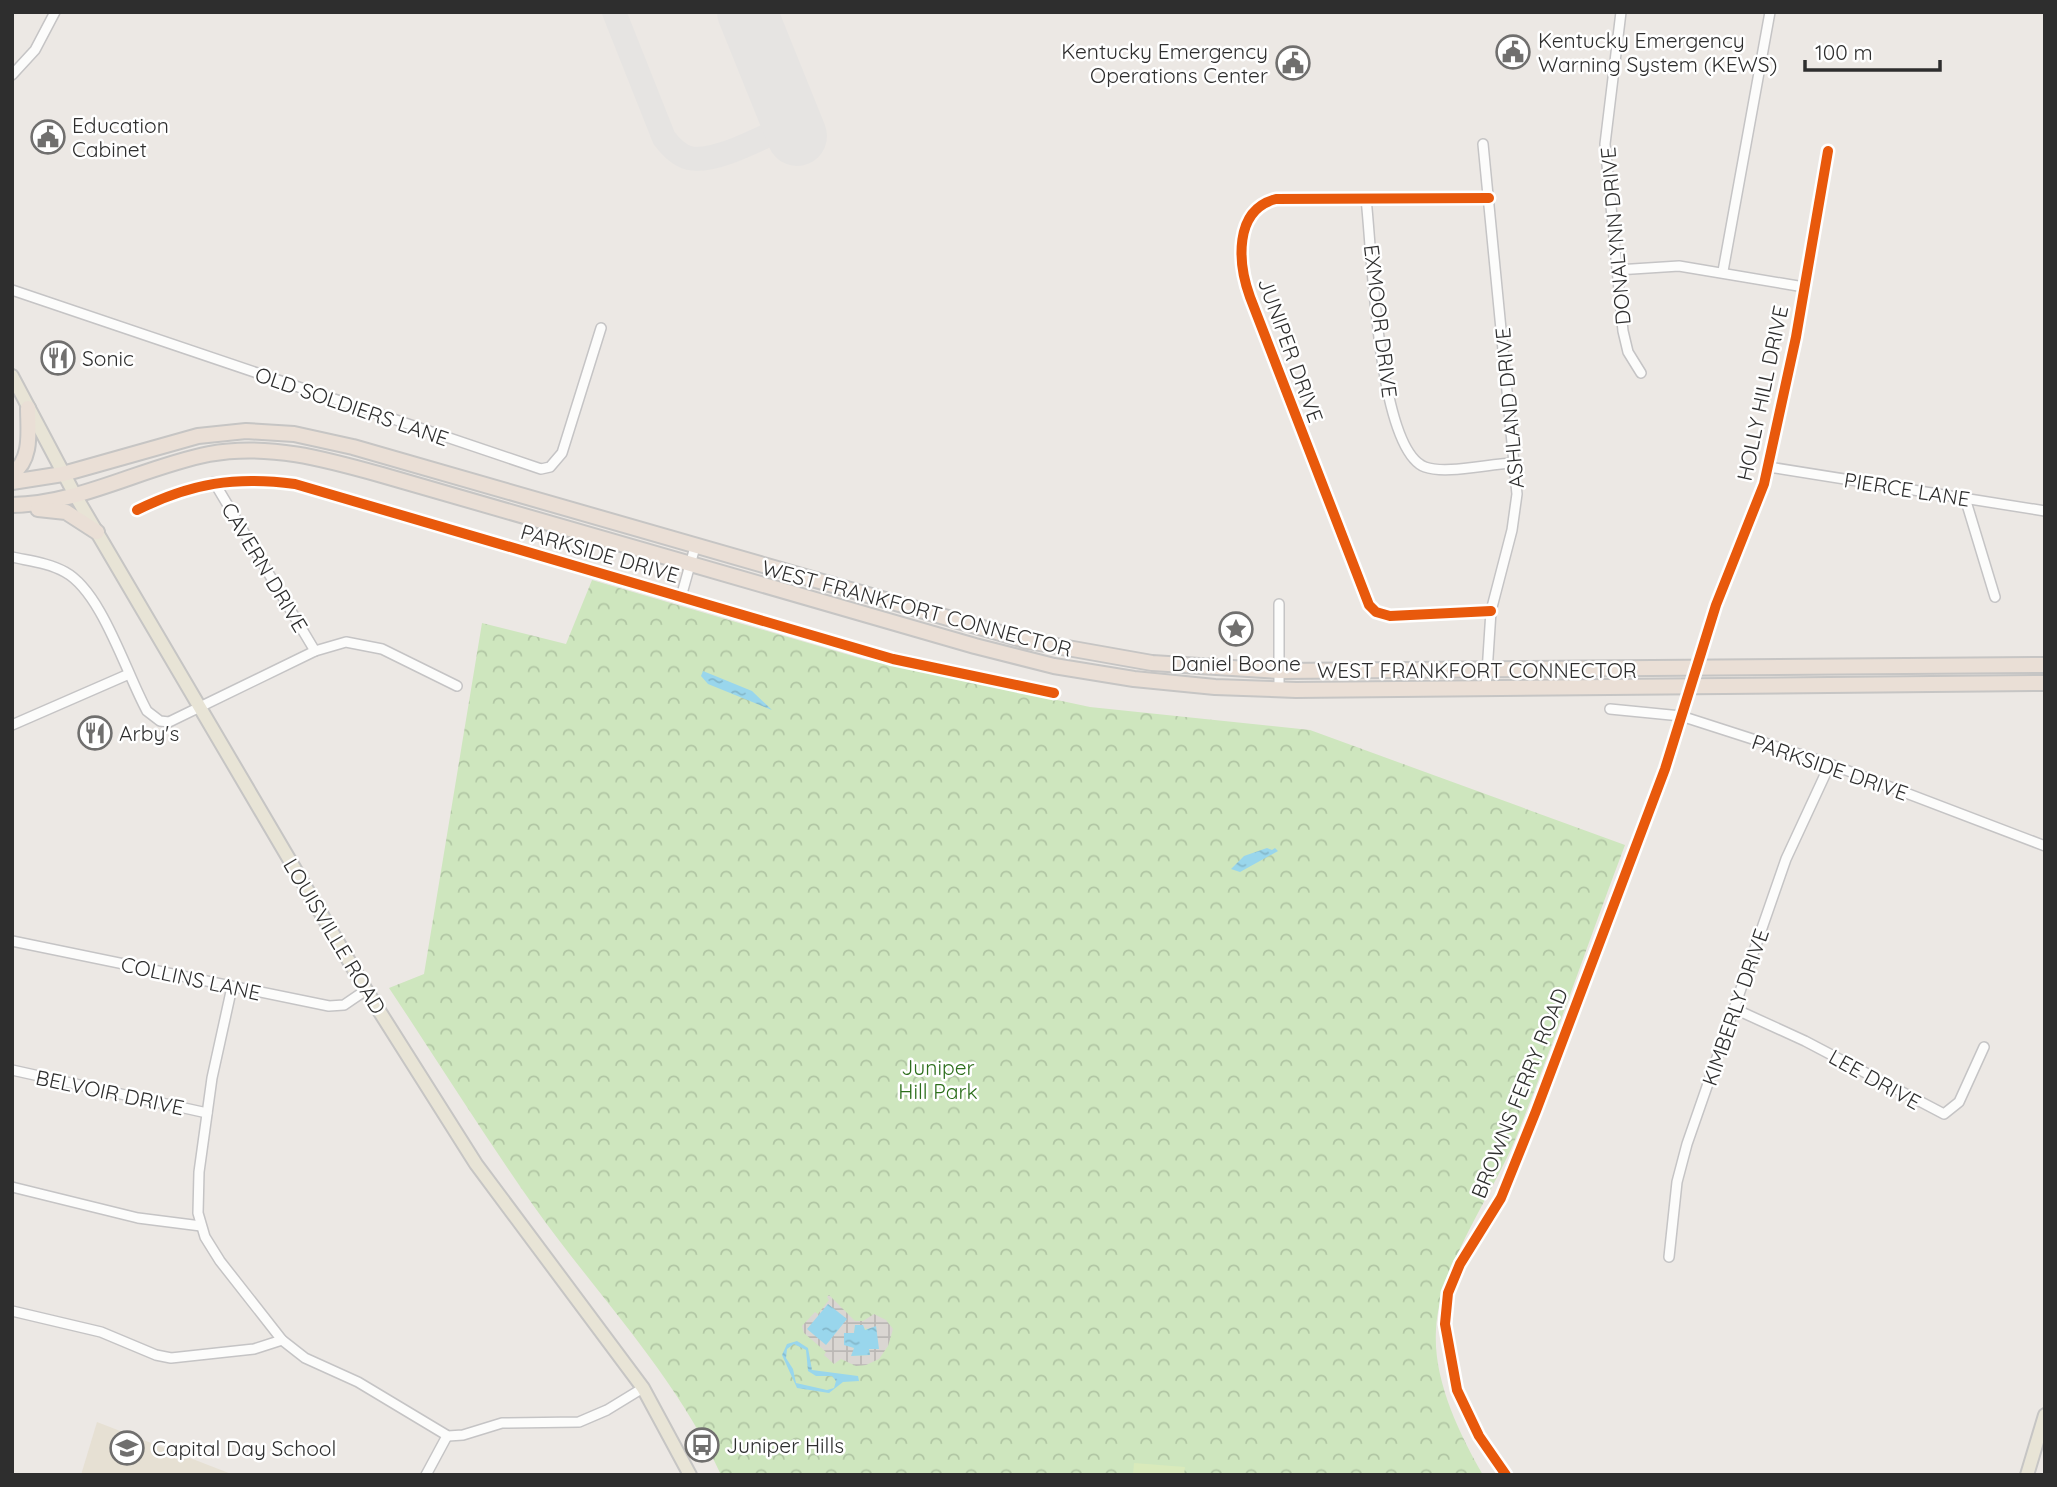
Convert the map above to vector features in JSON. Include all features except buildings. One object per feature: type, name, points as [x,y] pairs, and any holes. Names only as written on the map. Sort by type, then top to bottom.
[{"type":"highway","points":[[12,474],[24,462],[28,408]]},
{"type":"highway","name":"WEST FRANKFORT CONNECTOR","points":[[12,482],[63,474],[198,436],[246,431],[280,432],[364,450],[980,629],[1053,647],[1152,663],[1280,671],[2045,665]]},
{"type":"highway","name":"WEST FRANKFORT CONNECTOR","points":[[20,505],[75,495],[209,454],[251,450],[294,453],[382,475],[988,650],[1054,666],[1174,684],[1279,690],[2045,683]]},
{"type":"highway","points":[[20,505],[66,512],[96,532]]},
{"type":"main road","name":"LOUISVILLE ROAD","points":[[12,376],[96,532],[366,990],[476,1164],[643,1388],[690,1475]]},
{"type":"main road","points":[[2027,1475],[2045,1415]]},
{"type":"street","points":[[12,75],[35,50],[55,12]]},
{"type":"street","name":"DONALYNN DRIVE","points":[[1621,12],[1605,144],[1625,340],[1641,373]]},
{"type":"street","points":[[1723,271],[1770,12]]},
{"type":"street","name":"ASHLAND DRIVE","points":[[1483,144],[1516,463],[1516,509],[1491,611],[1486,688]]},
{"type":"street","name":"HOLLY HILL DRIVE","points":[[1681,716],[1694,668],[1769,467],[1828,151]]},
{"type":"street","name":"JUNIPER DRIVE","points":[[1489,198],[1288,199],[1261,205],[1249,219],[1241,245],[1245,283],[1321,487],[1369,605],[1380,614],[1390,616],[1491,611]]},
{"type":"street","name":"EXMOOR DRIVE","points":[[1366,200],[1384,374],[1394,414],[1408,449],[1420,464],[1434,468],[1516,463]]},
{"type":"street","points":[[1617,270],[1679,266],[1723,271],[1804,287]]},
{"type":"street","name":"OLD SOLDIERS LANE","points":[[12,290],[541,469],[550,467],[562,453],[601,328]]},
{"type":"street","name":"PIERCE LANE","points":[[1769,467],[2045,511]]},
{"type":"street","name":"PARKSIDE DRIVE","points":[[137,510],[181,491],[214,482],[255,479],[295,484],[892,659],[1054,693]]},
{"type":"street","name":"CAVERN DRIVE","points":[[214,482],[315,651]]},
{"type":"street","points":[[1965,498],[1995,597]]},
{"type":"street","points":[[681,597],[695,547]]},
{"type":"street","points":[[12,557],[55,568],[80,584],[93,601],[147,711],[160,721],[169,722],[200,709],[315,651],[346,642],[370,645],[457,686]]},
{"type":"street","points":[[1279,604],[1279,690]]},
{"type":"street","points":[[12,725],[129,674]]},
{"type":"street","name":"PARKSIDE DRIVE","points":[[1610,709],[1681,716],[1830,764],[2045,846]]},
{"type":"street","name":"BROWNS FERRY ROAD","points":[[1506,1475],[1479,1436],[1457,1390],[1445,1324],[1448,1293],[1460,1265],[1501,1198],[1633,857],[1681,716]]},
{"type":"street","name":"KIMBERLY DRIVE","points":[[1669,1257],[1681,1164],[1786,859],[1830,764]]},
{"type":"street","name":"COLLINS LANE","points":[[12,941],[328,1006],[344,1004],[366,990]]},
{"type":"street","points":[[232,987],[208,1113],[197,1193],[201,1226],[220,1261],[282,1340],[305,1358],[358,1382],[447,1436],[463,1435],[502,1423],[579,1422],[607,1410],[643,1388]]},
{"type":"street","name":"LEE DRIVE","points":[[1735,1009],[1805,1041],[1944,1114],[1959,1102],[1984,1047]]},
{"type":"street","name":"BELVOIR DRIVE","points":[[12,1070],[208,1113]]},
{"type":"street","points":[[12,1187],[138,1218],[201,1226]]},
{"type":"street","points":[[12,1311],[100,1332],[156,1355],[171,1358],[254,1349],[282,1340]]},
{"type":"street","points":[[426,1475],[447,1436]]},
{"type":"shaded area","points":[[829,1295],[855,1321],[863,1321],[874,1314],[886,1320],[893,1329],[888,1346],[879,1359],[866,1365],[856,1366],[841,1359],[834,1364],[824,1355],[826,1352],[804,1333],[802,1326],[815,1312],[818,1314],[829,1300]],"holes":[[[855,1325],[868,1329],[878,1349],[869,1349],[870,1355],[852,1356],[854,1348],[844,1344],[854,1333]]]},
{"type":"shaded area","name":"Capital Day School","points":[[97,1422],[234,1475],[81,1475]]},
{"type":"green space","name":"Juniper Hill Park","points":[[592,580],[863,659],[1090,707],[1310,730],[1625,845],[1515,1140],[1467,1234],[1439,1307],[1436,1349],[1443,1387],[1465,1442],[1483,1475],[721,1475],[682,1403],[533,1205],[389,988],[424,974],[482,623],[566,644]]},
{"type":"green space","points":[[1134,1463],[1185,1467],[1184,1475],[1133,1475]]},
{"type":"water","points":[[703,671],[752,691],[772,710],[708,684],[701,676]]},
{"type":"water","points":[[1275,848],[1278,851],[1240,872],[1231,869],[1244,856]]},
{"type":"water","points":[[828,1304],[847,1319],[826,1345],[807,1329]]},
{"type":"water","points":[[855,1325],[863,1325],[865,1330],[876,1326],[879,1349],[869,1349],[870,1355],[851,1356],[854,1348],[844,1345],[844,1333],[854,1333]]},
{"type":"water","points":[[797,1341],[808,1348],[812,1370],[858,1376],[859,1381],[843,1382],[829,1393],[797,1388],[782,1355],[787,1344]],"holes":[[[794,1344],[806,1350],[808,1371],[816,1376],[832,1376],[836,1381],[834,1388],[827,1390],[796,1383],[793,1369],[786,1358],[787,1349]]]},
{"type":"taxiway","points":[[614,12],[664,138],[681,155],[700,159],[713,157],[792,124]]},
{"type":"runway","points":[[747,12],[797,136]]},
{"type":"cycle path","points":[[1506,1475],[1479,1436],[1457,1390],[1445,1324],[1448,1293],[1460,1264],[1501,1198],[1536,1111],[1665,769],[1716,605],[1764,484],[1796,337],[1828,151]]},
{"type":"cycle path","points":[[1489,198],[1276,199],[1262,205],[1252,214],[1242,240],[1242,254],[1250,297],[1369,605],[1376,612],[1390,616],[1491,611]]},
{"type":"cycle path","points":[[137,510],[176,493],[214,484],[253,481],[295,484],[893,659],[1054,693]]},
{"type":"place","name":"Kentucky Emergency Warning System (KEWS)","points":[[1513,52]]},
{"type":"place","name":"Kentucky Emergency Operations Center","points":[[1293,63]]},
{"type":"place","name":"Education Cabinet","points":[[48,137]]},
{"type":"place","name":"Sonic","points":[[58,358]]},
{"type":"place","name":"Daniel Boone","points":[[1236,629]]},
{"type":"place","name":"Arby's","points":[[95,733]]},
{"type":"place","name":"Juniper Hills","points":[[702,1445]]},
{"type":"place","name":"Capital Day School","points":[[127,1448]]}]
